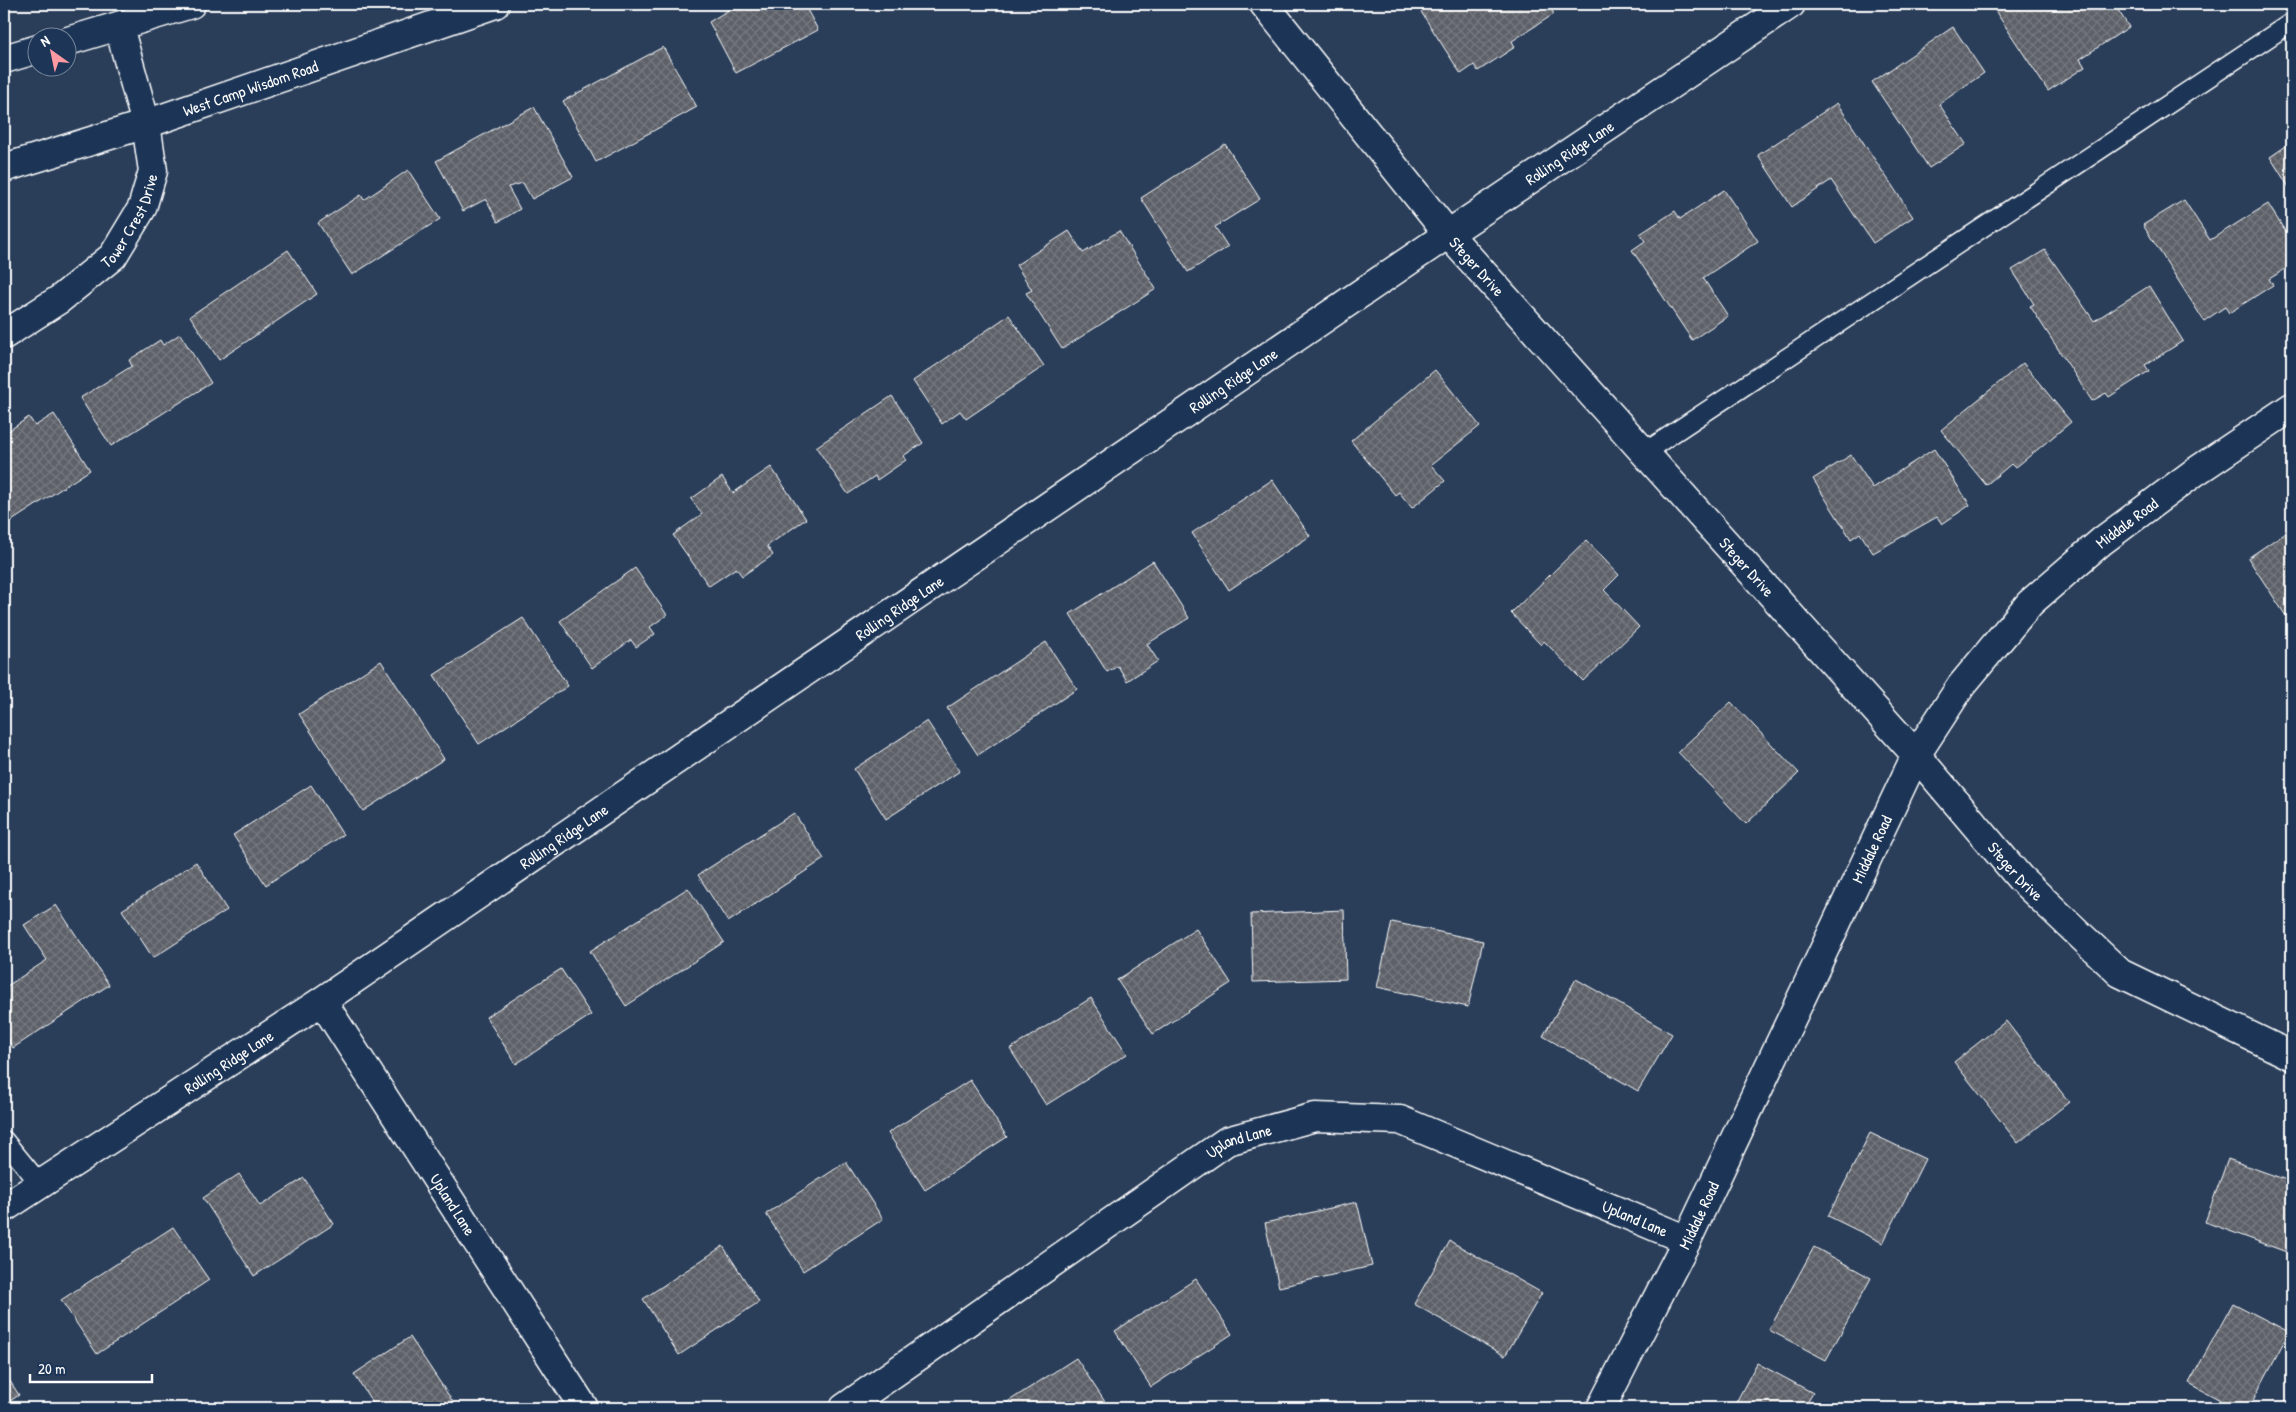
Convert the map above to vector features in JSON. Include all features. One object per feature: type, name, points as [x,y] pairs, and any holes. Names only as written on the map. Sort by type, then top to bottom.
[{"type":"street","points":[[78,38],[191,4]]},
{"type":"street","name":"West Camp Wisdom Road","points":[[4,168],[146,124],[495,4]]},
{"type":"street","name":"Steger Drive","points":[[1264,4],[1448,234],[1916,755],[2020,878],[2120,973],[2292,1056]]},
{"type":"street","name":"Rolling Ridge Lane","points":[[4,1208],[322,1001],[1448,234],[1791,4]]},
{"type":"street","name":"Tower Crest Drive","points":[[4,335],[60,299],[114,256],[142,208],[153,171],[146,124],[119,27]]},
{"type":"street","points":[[4,59],[28,52]]},
{"type":"street","name":"Middale Road","points":[[1601,1408],[1687,1240],[1916,755],[1961,686],[2030,603],[2102,541],[2195,472],[2292,407]]},
{"type":"street","name":"Upland Lane","points":[[322,1001],[584,1408]]},
{"type":"street","name":"Upland Lane","points":[[844,1408],[1227,1141],[1316,1117],[1400,1120],[1687,1240]]},
{"type":"lane","points":[[1645,452],[2292,22]]},
{"type":"lane","points":[[4,1140],[40,1184]]},
{"type":"building","points":[[738,4],[804,4],[818,30],[736,73],[709,22]]},
{"type":"building","points":[[1416,4],[1548,4],[1554,14],[1512,41],[1515,47],[1478,71],[1474,65],[1461,74]]},
{"type":"building","points":[[2001,4],[2114,4],[2129,27],[2080,59],[2085,67],[2048,91],[1994,9]]},
{"type":"building","points":[[1953,27],[1984,73],[1939,104],[1966,144],[1929,168],[1872,82]]},
{"type":"building","points":[[663,47],[697,107],[596,162],[563,101]]},
{"type":"building","points":[[1837,103],[1913,217],[1873,243],[1831,180],[1792,207],[1758,155]]},
{"type":"building","points":[[534,107],[573,177],[532,199],[523,183],[508,187],[520,209],[498,222],[486,199],[463,211],[436,161]]},
{"type":"building","points":[[2292,142],[2292,192],[2270,157]]},
{"type":"building","points":[[1225,144],[1260,199],[1215,227],[1228,247],[1188,272],[1141,198]]},
{"type":"building","points":[[408,170],[440,219],[352,275],[318,223],[361,195],[364,200]]},
{"type":"building","points":[[1724,190],[1758,241],[1703,278],[1728,316],[1692,340],[1632,250],[1645,241],[1640,234],[1675,211],[1680,219]]},
{"type":"building","points":[[2184,200],[2210,240],[2268,204],[2292,242],[2292,265],[2269,279],[2273,285],[2229,313],[2225,307],[2204,321],[2143,225]]},
{"type":"building","points":[[1069,231],[1083,253],[1119,231],[1156,289],[1062,349],[1026,293],[1032,290],[1016,265]]},
{"type":"building","points":[[288,250],[317,294],[219,360],[190,316]]},
{"type":"building","points":[[2045,250],[2094,321],[2149,286],[2183,341],[2145,365],[2149,371],[2109,397],[2106,393],[2092,401],[2030,306],[2034,304],[2012,270]]},
{"type":"building","points":[[1009,315],[1044,366],[966,419],[960,411],[942,424],[913,381]]},
{"type":"building","points":[[180,334],[211,383],[111,446],[80,398],[132,366],[129,360],[160,340],[163,345]]},
{"type":"building","points":[[2023,363],[2071,422],[2015,468],[2011,464],[1986,485],[1941,430]]},
{"type":"building","points":[[1435,370],[1480,426],[1431,465],[1445,481],[1412,508],[1399,492],[1395,495],[1351,441]]},
{"type":"building","points":[[892,396],[923,443],[903,456],[906,460],[877,480],[875,476],[848,494],[816,447]]},
{"type":"building","points":[[54,414],[90,470],[4,526],[4,434],[29,417],[35,426]]},
{"type":"building","points":[[1934,449],[1970,505],[1942,524],[1937,517],[1873,553],[1860,533],[1851,539],[1813,479],[1851,455],[1873,488]]},
{"type":"building","points":[[771,467],[806,519],[767,546],[773,555],[742,576],[736,568],[709,586],[673,535],[702,514],[691,499],[722,477],[733,493]]},
{"type":"building","points":[[1272,480],[1310,536],[1229,590],[1192,533]]},
{"type":"building","points":[[2292,528],[2292,612],[2286,616],[2248,558]]},
{"type":"building","points":[[1586,540],[1619,575],[1604,590],[1639,627],[1583,681],[1544,641],[1541,645],[1511,613]]},
{"type":"building","points":[[1153,561],[1189,618],[1147,644],[1158,661],[1127,681],[1118,666],[1107,672],[1070,614]]},
{"type":"building","points":[[635,568],[667,615],[650,627],[655,634],[636,647],[631,640],[592,668],[560,621]]},
{"type":"building","points":[[523,618],[568,686],[479,744],[434,675]]},
{"type":"building","points":[[1046,642],[1077,689],[978,755],[947,708]]},
{"type":"building","points":[[381,661],[444,759],[363,811],[299,714]]},
{"type":"building","points":[[1731,702],[1799,773],[1746,824],[1678,752]]},
{"type":"building","points":[[927,721],[960,771],[886,819],[854,769]]},
{"type":"building","points":[[311,785],[343,835],[266,885],[233,835]]},
{"type":"building","points":[[794,813],[824,859],[728,922],[698,875]]},
{"type":"building","points":[[196,862],[227,910],[153,958],[122,910]]},
{"type":"building","points":[[688,888],[724,942],[626,1006],[590,951]]},
{"type":"building","points":[[56,905],[109,985],[13,1048],[4,1033],[4,988],[47,960],[24,925]]},
{"type":"building","points":[[1344,910],[1346,979],[1253,982],[1251,914]]},
{"type":"building","points":[[1392,922],[1483,941],[1468,1007],[1377,987]]},
{"type":"building","points":[[1196,929],[1231,983],[1153,1034],[1117,980]]},
{"type":"building","points":[[561,969],[591,1015],[516,1064],[486,1017]]},
{"type":"building","points":[[1576,979],[1672,1034],[1638,1091],[1543,1036]]},
{"type":"building","points":[[1091,998],[1127,1054],[1046,1105],[1010,1049]]},
{"type":"building","points":[[2006,1021],[2069,1102],[2018,1143],[1954,1062]]},
{"type":"building","points":[[970,1080],[1007,1137],[925,1190],[888,1133]]},
{"type":"building","points":[[1870,1133],[1925,1159],[1883,1243],[1828,1216]]},
{"type":"building","points":[[2228,1159],[2292,1182],[2292,1254],[2205,1222]]},
{"type":"building","points":[[846,1162],[883,1219],[803,1271],[766,1214]]},
{"type":"building","points":[[239,1174],[260,1206],[304,1178],[334,1224],[254,1276],[203,1198]]},
{"type":"building","points":[[1357,1202],[1372,1266],[1279,1287],[1265,1223]]},
{"type":"building","points":[[173,1227],[209,1280],[97,1354],[61,1300]]},
{"type":"building","points":[[1450,1241],[1542,1293],[1505,1356],[1414,1304]]},
{"type":"building","points":[[723,1246],[759,1302],[679,1355],[643,1299]]},
{"type":"building","points":[[1814,1247],[1871,1278],[1826,1360],[1769,1330]]},
{"type":"building","points":[[1196,1279],[1232,1334],[1151,1387],[1115,1331]]},
{"type":"building","points":[[2233,1303],[2289,1332],[2249,1408],[2235,1408],[2189,1383]]},
{"type":"building","points":[[410,1337],[457,1408],[376,1408],[354,1374]]},
{"type":"building","points":[[1076,1358],[1109,1408],[998,1408]]},
{"type":"building","points":[[1757,1363],[1813,1393],[1804,1408],[1733,1408]]},
{"type":"building","points":[[4,1372],[19,1395],[4,1405]]}]
